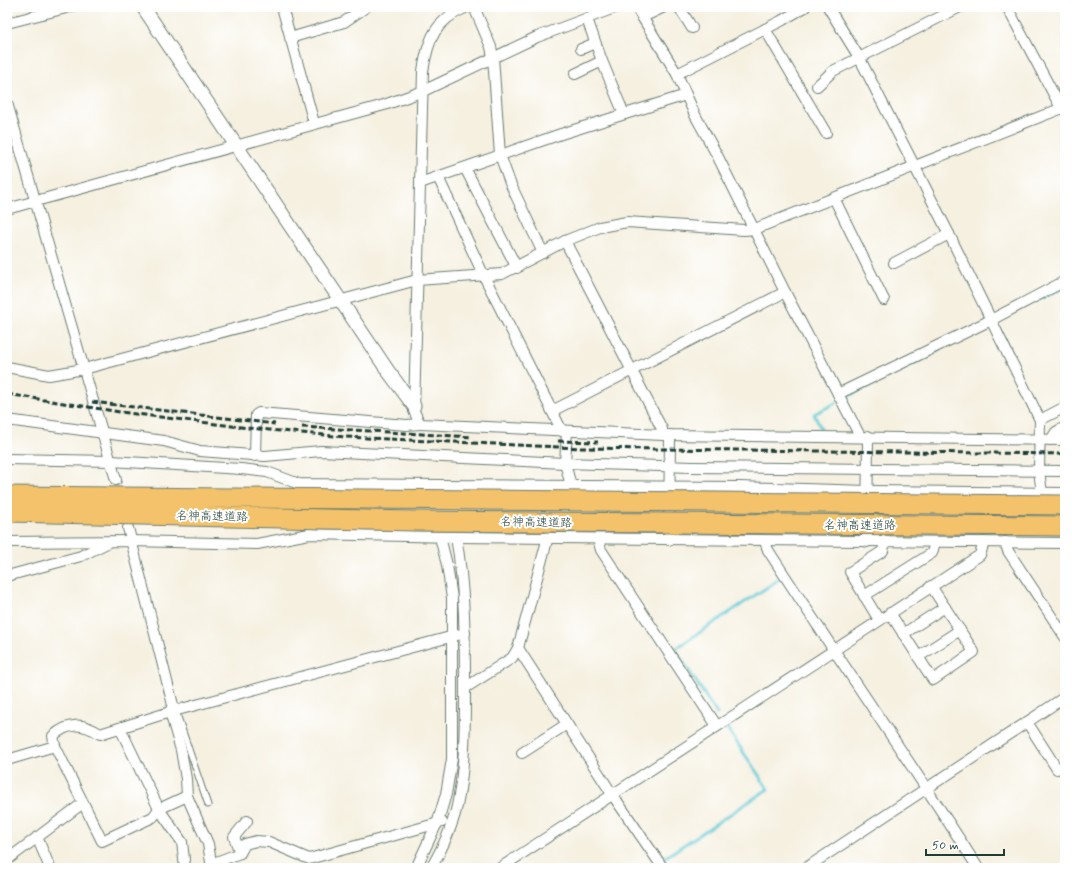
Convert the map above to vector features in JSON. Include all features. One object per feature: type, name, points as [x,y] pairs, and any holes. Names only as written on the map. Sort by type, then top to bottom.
[{"type":"highway","name":"名神高速道路","points":[[7,496],[1065,505]]},
{"type":"highway","name":"名神高速道路","points":[[7,512],[413,521],[1065,526]]},
{"type":"street","points":[[7,23],[70,7]]},
{"type":"street","points":[[143,7],[388,371],[414,406]]},
{"type":"street","points":[[282,7],[314,123]]},
{"type":"street","points":[[290,38],[344,22],[366,7]]},
{"type":"street","points":[[420,424],[414,411],[414,406],[421,92],[427,46],[437,28],[456,12],[467,7]]},
{"type":"street","points":[[474,7],[491,47],[493,57],[500,155],[510,182],[543,252]]},
{"type":"street","points":[[7,209],[238,146],[314,123],[384,105],[421,92],[538,37],[617,7]]},
{"type":"street","points":[[636,7],[677,74],[695,116],[717,155],[785,292],[838,394],[864,436],[868,469],[868,542]]},
{"type":"street","points":[[643,17],[664,7]]},
{"type":"street","points":[[679,7],[692,28]]},
{"type":"street","points":[[677,74],[805,7]]},
{"type":"street","points":[[828,7],[860,59],[915,166],[1040,420],[1046,439],[1039,471],[1042,493]]},
{"type":"street","points":[[817,86],[834,71],[960,7]]},
{"type":"street","points":[[7,367],[49,375],[84,369],[416,280],[502,274],[565,241],[600,227],[627,222],[744,230],[754,229],[1063,107],[1007,7]]},
{"type":"street","points":[[587,19],[602,61],[624,114]]},
{"type":"street","points":[[765,29],[826,134]]},
{"type":"street","points":[[581,49],[595,43]]},
{"type":"street","points":[[575,74],[602,61]]},
{"type":"street","points":[[420,183],[500,155],[686,95]]},
{"type":"street","points":[[7,103],[34,201],[116,480]]},
{"type":"street","points":[[465,168],[516,268]]},
{"type":"street","points":[[438,177],[484,276],[552,411],[564,431],[565,463],[573,486],[576,538]]},
{"type":"street","points":[[834,198],[884,300]]},
{"type":"street","points":[[894,263],[949,234]]},
{"type":"street","points":[[565,241],[662,429],[667,435],[670,467],[669,540]]},
{"type":"street","points":[[838,394],[990,320],[1065,281]]},
{"type":"street","points":[[552,411],[785,292]]},
{"type":"street","points":[[1040,420],[1065,407]]},
{"type":"street","points":[[255,456],[256,415],[259,413],[407,425],[420,424],[667,435],[864,436],[1065,440]]},
{"type":"street","points":[[7,420],[164,441],[200,452],[255,456],[321,451],[670,467],[1065,471]]},
{"type":"street","points":[[1046,439],[1065,427]]},
{"type":"street","points":[[7,459],[111,461],[267,472],[299,484],[670,486],[868,491],[1065,493]]},
{"type":"street","points":[[128,528],[173,705],[186,779],[187,796],[208,844],[212,866],[240,853],[245,844],[256,840],[269,842],[309,859],[438,821],[452,823]]},
{"type":"street","points":[[7,542],[131,541],[257,544],[309,534],[669,540],[1065,543]]},
{"type":"street","points":[[416,868],[438,821],[446,794],[452,759],[452,598],[447,565],[440,537]]},
{"type":"street","points":[[431,868],[452,823],[456,808],[463,758],[465,633],[461,568],[456,537]]},
{"type":"street","points":[[465,688],[512,658],[518,648],[548,537]]},
{"type":"street","points":[[598,539],[601,550],[717,726]]},
{"type":"street","points":[[7,576],[81,556],[111,541]]},
{"type":"street","points":[[764,541],[768,550],[832,650],[926,787],[978,868]]},
{"type":"street","points":[[879,620],[850,572],[883,551],[885,542]]},
{"type":"street","points":[[864,596],[932,553],[935,542]]},
{"type":"street","points":[[500,868],[980,554],[984,542]]},
{"type":"street","points":[[1005,542],[1008,551],[1065,637]]},
{"type":"street","points":[[890,613],[933,680],[974,652],[931,586]]},
{"type":"street","points":[[903,634],[945,607]]},
{"type":"street","points":[[918,657],[960,630]]},
{"type":"street","points":[[187,796],[160,810],[153,817],[102,841],[55,746],[54,736],[58,732],[71,726],[81,724],[100,734],[173,711],[465,633]]},
{"type":"street","points":[[518,648],[612,794],[663,868]]},
{"type":"street","points":[[806,868],[926,787],[1065,697]]},
{"type":"street","points":[[1027,722],[1057,769]]},
{"type":"street","points":[[522,753],[567,724]]},
{"type":"street","points":[[120,728],[160,810],[182,842],[185,868]]},
{"type":"street","points":[[7,760],[55,746]]},
{"type":"street","points":[[7,860],[83,803]]},
{"type":"street","points":[[240,853],[234,837],[248,821]]},
{"type":"street","points":[[37,837],[50,868]]},
{"type":"lane","points":[[173,711],[208,805]]},
{"type":"waterway","points":[[1041,299],[1065,287]]},
{"type":"waterway","points":[[845,398],[940,350]]},
{"type":"waterway","points":[[821,429],[814,414],[838,402]]},
{"type":"waterway","points":[[717,714],[675,649],[781,578]]},
{"type":"waterway","points":[[664,858],[768,789],[725,725]]},
{"type":"waterway","points":[[649,868],[655,864]]},
{"type":"railway","points":[[7,394],[120,412],[248,428],[346,437],[580,448],[1065,454]]},
{"type":"railway","points":[[92,402],[275,424]]},
{"type":"railway","points":[[302,427],[472,437]]},
{"type":"railway","points":[[558,441],[598,442]]}]
